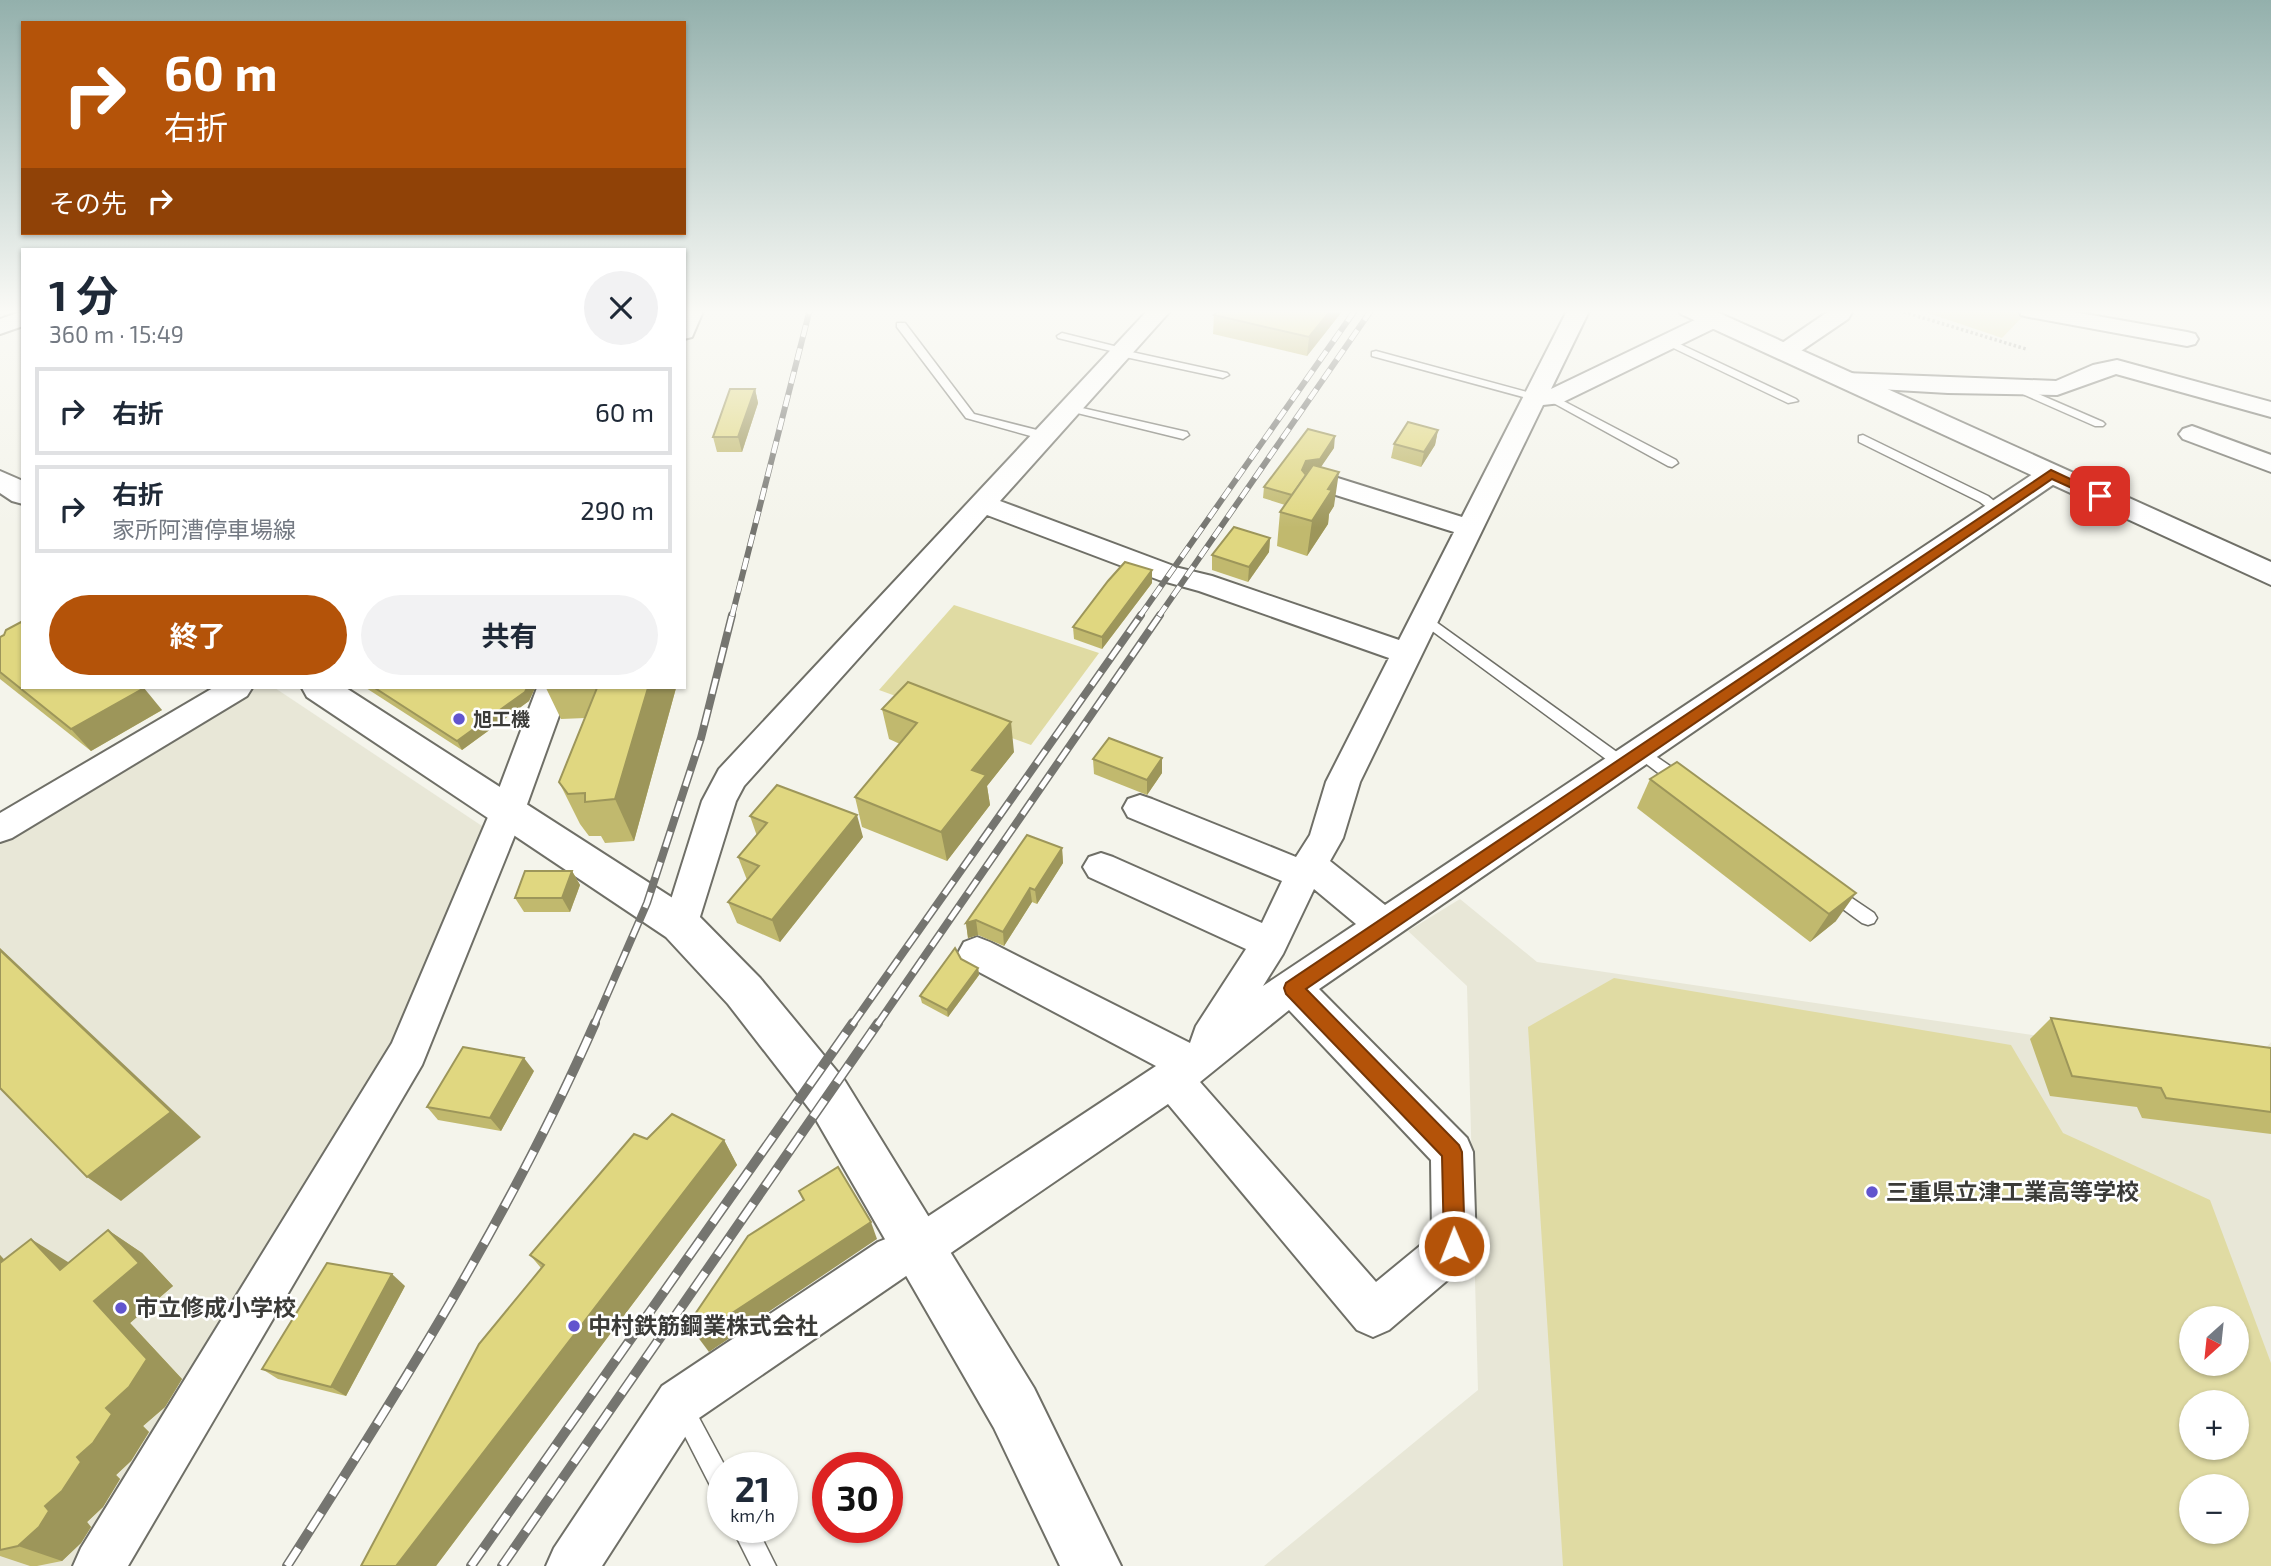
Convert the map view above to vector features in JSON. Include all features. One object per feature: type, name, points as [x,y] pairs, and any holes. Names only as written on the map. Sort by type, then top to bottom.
[{"type":"street","points":[[681,925],[719,801],[731,778],[1093,382]]},
{"type":"street","points":[[1182,1071],[1270,943],[1306,870],[1326,838],[1343,782],[1470,528],[1549,382]]},
{"type":"street","points":[[1543,398],[1578,382]]},
{"type":"street","points":[[1850,382],[2271,575]]},
{"type":"street","points":[[1883,382],[2057,387],[2077,382]]},
{"type":"street","points":[[2176,382],[2271,410]]},
{"type":"street","points":[[2196,382],[2197,388]]},
{"type":"street","points":[[2192,434],[2271,464]]},
{"type":"street","points":[[572,1566],[679,1403],[894,1258],[920,1248],[1182,1071],[1257,1011],[2051,474]]},
{"type":"street","points":[[1316,480],[1470,528]]},
{"type":"street","points":[[982,504],[1168,574],[1202,582],[1408,654]]},
{"type":"street","points":[[0,829],[234,689]]},
{"type":"street","points":[[322,689],[681,925],[744,991],[828,1096],[920,1248],[1014,1408],[1091,1566]]},
{"type":"street","points":[[99,1566],[408,1053],[508,810],[553,689]]},
{"type":"street","points":[[1140,807],[1306,870],[1384,926]]},
{"type":"street","points":[[1101,867],[1270,943]]},
{"type":"street","points":[[977,953],[1182,1071],[1373,1314],[1454,1246],[1452,1152],[1293,988]]},
{"type":"lane","points":[[944,382],[970,416],[1045,436]]},
{"type":"lane","points":[[1483,382],[1543,398],[1672,463]]},
{"type":"lane","points":[[1753,382],[1792,401]]},
{"type":"lane","points":[[2013,386],[2099,425]]},
{"type":"lane","points":[[1069,408],[1183,435]]},
{"type":"lane","points":[[1863,439],[1984,499],[1999,510]]},
{"type":"lane","points":[[1425,619],[1632,758],[1695,792]]},
{"type":"lane","points":[[1814,879],[1868,918]]},
{"type":"lane","points":[[679,1403],[707,1456]]},
{"type":"lane","points":[[752,1543],[764,1566]]},
{"type":"shaded area","points":[[954,605],[1099,653],[1031,745],[879,690]]},
{"type":"shaded area","name":"市立修成小学校","points":[[243,689],[276,689],[488,830],[397,1051],[86,1566],[0,1566],[0,836]]},
{"type":"shaded area","name":"三重県立津工業高等学校","points":[[1460,899],[1537,962],[2250,1067],[2271,1042],[2271,1566],[1264,1566],[1478,1390],[1467,986],[1408,931]]},
{"type":"shaded area","name":"三重県立津工業高等学校","points":[[1614,978],[2011,1045],[2063,1133],[2210,1200],[2271,1363],[2271,1566],[1563,1566],[1528,1027]]},
{"type":"building","points":[[730,389],[755,389],[738,437],[713,437]]},
{"type":"building","points":[[1408,422],[1438,430],[1424,452],[1394,444]]},
{"type":"building","points":[[1308,429],[1335,436],[1320,459],[1306,461],[1302,470],[1306,475],[1292,495],[1264,487]]},
{"type":"building","points":[[1313,465],[1339,472],[1328,489],[1332,490],[1312,521],[1280,512]]},
{"type":"building","points":[[1234,527],[1270,538],[1249,567],[1212,555]]},
{"type":"building","points":[[1125,562],[1152,570],[1102,637],[1073,627],[1108,581]]},
{"type":"building","points":[[21,622],[21,689],[0,672],[0,637],[6,630]]},
{"type":"building","points":[[908,682],[1011,722],[972,770],[986,775],[941,832],[855,797],[917,723],[882,709]]},
{"type":"building","points":[[21,689],[142,689],[71,729]]},
{"type":"building","name":"旭工機","points":[[377,689],[526,689],[457,741]]},
{"type":"building","points":[[597,689],[648,689],[615,799],[585,802],[585,793],[568,794],[559,782]]},
{"type":"building","points":[[1109,738],[1162,758],[1147,780],[1093,759]]},
{"type":"building","points":[[1677,762],[1856,893],[1829,914],[1650,779]]},
{"type":"building","points":[[777,785],[857,815],[772,920],[728,902],[759,866],[738,857],[767,823],[750,816]]},
{"type":"building","points":[[1027,835],[1062,848],[1035,890],[1030,888],[1003,932],[976,920],[966,923]]},
{"type":"building","points":[[525,871],[572,871],[562,898],[515,898]]},
{"type":"building","points":[[955,948],[961,959],[978,968],[947,1010],[920,996]]},
{"type":"building","points":[[0,950],[171,1112],[87,1177],[0,1088]]},
{"type":"building","points":[[2051,1018],[2271,1048],[2271,1112],[2166,1098],[2161,1088],[2072,1076]]},
{"type":"building","points":[[463,1047],[524,1058],[490,1118],[427,1107]]},
{"type":"building","points":[[672,1114],[724,1140],[396,1566],[361,1566],[479,1344],[544,1265],[530,1255],[634,1134],[647,1139]]},
{"type":"building","points":[[838,1167],[871,1222],[697,1336],[689,1323],[748,1236],[804,1200],[799,1191]]},
{"type":"building","points":[[108,1230],[139,1263],[94,1301],[147,1359],[129,1387],[106,1408],[112,1414],[93,1443],[77,1457],[81,1462],[62,1491],[45,1506],[49,1511],[39,1527],[18,1546],[0,1550],[0,1263],[31,1239],[60,1270]]},
{"type":"building","points":[[327,1263],[392,1274],[331,1387],[262,1369]]},
{"type":"railway","points":[[732,616],[791,382]]},
{"type":"railway","points":[[1140,616],[1305,382]]},
{"type":"railway","points":[[1159,616],[1321,382]]},
{"type":"railway","points":[[594,1025],[647,903],[701,738],[732,615]]},
{"type":"railway","points":[[852,1025],[1141,615]]},
{"type":"railway","points":[[877,1025],[1160,615]]},
{"type":"railway","points":[[287,1566],[452,1300],[527,1164],[595,1023]]},
{"type":"railway","points":[[471,1566],[853,1023]]},
{"type":"railway","points":[[502,1566],[878,1023]]},
{"type":"place","name":"旭工機","points":[[459,719]]},
{"type":"place","name":"三重県立津工業高等学校","points":[[1872,1192]]},
{"type":"place","name":"市立修成小学校","points":[[121,1308]]},
{"type":"place","name":"中村鉄筋鋼業株式会社","points":[[574,1326]]},
{"type":"route","points":[[1454,1246],[1452,1152],[1293,988],[2051,474],[2100,496]]}]
